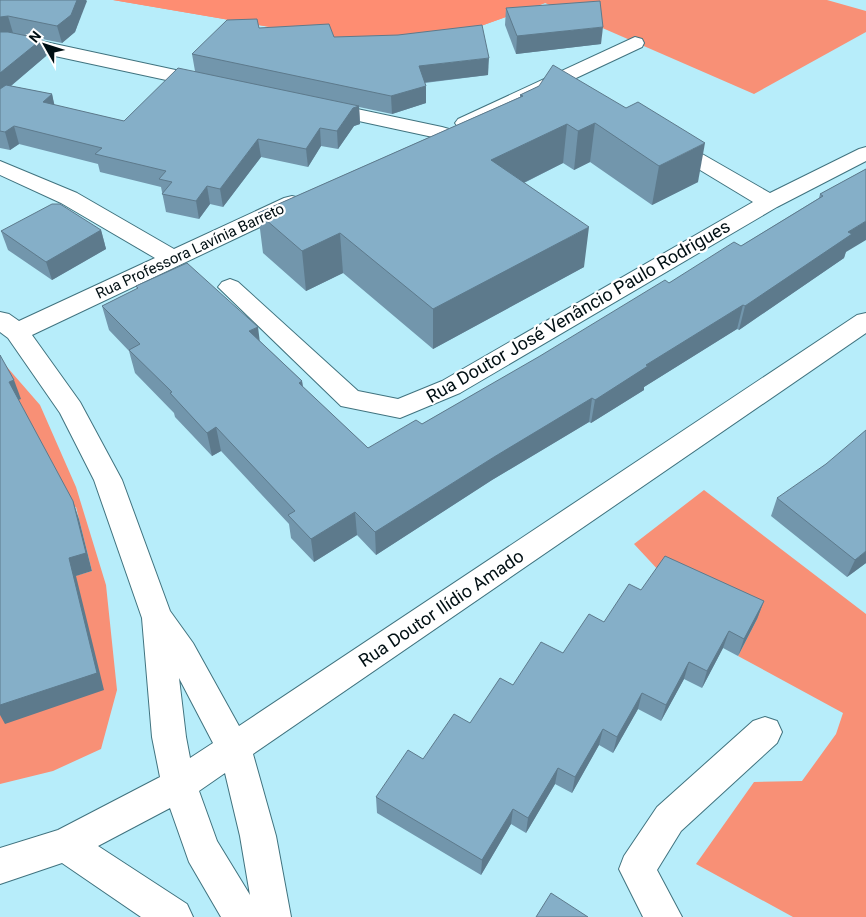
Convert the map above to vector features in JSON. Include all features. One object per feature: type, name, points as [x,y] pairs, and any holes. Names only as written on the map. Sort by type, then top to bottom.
[{"type":"street","points":[[0,42],[14,41],[228,87]]},
{"type":"street","points":[[415,146],[442,133],[569,83],[635,43]]},
{"type":"street","points":[[306,104],[442,133]]},
{"type":"street","points":[[652,132],[769,202]]},
{"type":"street","name":"Rua Doutor José Venâncio Paulo Rodrigues","points":[[230,287],[350,399],[400,409],[452,387],[769,202],[866,152]]},
{"type":"street","points":[[0,167],[69,198],[173,259]]},
{"type":"street","name":"Rua Professora Lavínia Barreto","points":[[9,326],[173,259],[307,196]]},
{"type":"street","name":"Rua Doutor Ilídio Amado","points":[[0,866],[65,846],[179,786],[866,321]]},
{"type":"street","points":[[9,326],[71,409],[108,480],[157,618],[169,737],[179,786],[202,850],[242,917]]},
{"type":"street","points":[[157,618],[182,653],[234,749],[258,836],[272,917]]},
{"type":"street","points":[[663,917],[637,869],[669,819],[765,732]]},
{"type":"street","points":[[65,846],[174,917]]},
{"type":"shaded area","points":[[113,0],[827,0],[866,11],[866,32],[754,94],[545,3],[411,51]]},
{"type":"shaded area","points":[[113,0],[535,0],[545,3],[411,51]]},
{"type":"shaded area","points":[[0,359],[40,405],[76,487],[106,585],[117,690],[101,749],[53,771],[0,784],[0,598],[92,571],[76,507],[0,529],[28,424]]},
{"type":"shaded area","points":[[704,490],[866,614],[866,917],[793,917],[696,864],[754,782],[802,781],[836,734],[843,713],[738,656],[757,619],[661,573],[634,544]]},
{"type":"building","points":[[0,0],[77,0],[71,15],[57,26],[8,16],[0,17]]},
{"type":"building","points":[[600,1],[603,27],[517,36],[506,8]]},
{"type":"building","points":[[257,19],[259,28],[329,24],[334,37],[398,35],[482,25],[489,58],[419,66],[426,86],[391,96],[192,54],[227,20]]},
{"type":"building","points":[[0,32],[8,32],[42,39],[0,73]]},
{"type":"building","points":[[553,65],[626,108],[638,102],[705,143],[659,166],[595,123],[578,131],[567,124],[491,160],[589,227],[433,309],[340,233],[302,251],[258,213],[523,96],[520,95],[539,86]]},
{"type":"building","points":[[178,68],[359,106],[353,108],[337,131],[320,128],[306,149],[258,139],[220,189],[207,186],[196,201],[162,194],[172,182],[159,179],[166,171],[95,154],[102,148],[14,126],[5,132],[0,131],[0,89],[6,85],[52,94],[43,102],[124,121]]},
{"type":"building","points":[[866,169],[866,221],[848,232],[852,234],[745,306],[743,305],[646,365],[648,366],[595,400],[592,398],[375,532],[355,512],[311,539],[288,515],[295,511],[216,427],[207,433],[170,393],[172,392],[129,350],[140,344],[102,306],[138,288],[136,286],[187,263],[258,327],[249,331],[302,381],[299,383],[368,448],[416,420],[422,424],[540,356],[665,280],[669,283],[734,242],[741,246],[823,196],[820,194]]},
{"type":"building","points":[[52,204],[60,204],[101,230],[46,262],[1,231]]},
{"type":"building","points":[[0,355],[14,380],[9,382],[73,501],[86,553],[69,558],[97,673],[0,705]]},
{"type":"building","points":[[866,430],[866,551],[855,560],[777,498],[826,464]]},
{"type":"building","points":[[665,556],[764,601],[744,639],[729,631],[707,671],[689,662],[666,705],[642,693],[617,737],[603,729],[575,777],[558,768],[528,818],[513,809],[482,860],[376,797],[408,750],[423,759],[454,714],[470,723],[500,678],[513,685],[541,642],[563,653],[589,614],[604,622],[629,584],[641,590]]},
{"type":"building","points":[[551,893],[588,917],[536,917]]}]
